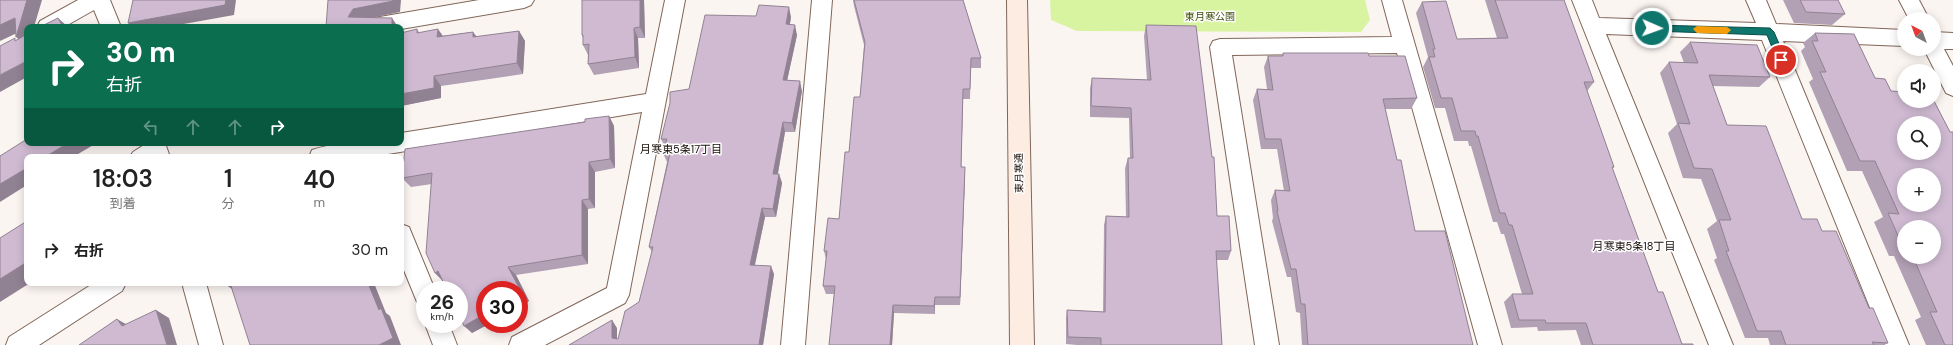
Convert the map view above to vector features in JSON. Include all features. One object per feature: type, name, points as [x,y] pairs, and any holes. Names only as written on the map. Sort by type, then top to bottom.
[{"type":"street","points":[[52,24],[95,0]]},
{"type":"street","points":[[100,0],[110,24]]},
{"type":"street","points":[[385,24],[524,0]]},
{"type":"street","points":[[521,345],[616,295],[653,102],[675,0]]},
{"type":"street","points":[[794,345],[822,0]]},
{"type":"street","name":"東月寒通","points":[[1017,0],[1022,345]]},
{"type":"street","points":[[1392,0],[1490,345]]},
{"type":"street","points":[[1582,0],[1721,345]]},
{"type":"street","points":[[1756,0],[1897,345]]},
{"type":"street","points":[[1909,0],[1915,12]]},
{"type":"street","points":[[1593,26],[1897,38]]},
{"type":"street","points":[[1941,40],[1953,41]]},
{"type":"street","points":[[1267,345],[1220,48],[1405,45]]},
{"type":"street","points":[[1938,56],[1953,86]]},
{"type":"street","points":[[404,142],[653,102]]},
{"type":"street","points":[[349,154],[368,152],[387,146]]},
{"type":"street","points":[[404,242],[420,281]]},
{"type":"street","points":[[18,345],[109,286]]},
{"type":"street","points":[[195,286],[211,345]]},
{"type":"street","points":[[440,333],[445,345]]},
{"type":"green space","name":"東月寒公園","points":[[1050,0],[1365,0],[1370,20],[1361,32],[1077,31],[1051,20]]},
{"type":"building","points":[[0,0],[27,0],[16,37],[15,18],[0,25]]},
{"type":"building","points":[[133,0],[226,0],[225,5],[128,23]]},
{"type":"building","points":[[328,0],[393,0],[353,9],[348,17],[392,18],[392,24],[326,24]]},
{"type":"building","points":[[582,0],[640,0],[640,27],[634,28],[635,57],[588,64],[589,44],[583,45],[582,35]]},
{"type":"building","points":[[854,0],[963,0],[981,58],[971,58],[970,89],[963,89],[961,167],[965,167],[960,297],[935,297],[934,306],[893,305],[890,345],[829,345],[835,286],[823,286],[827,251],[824,251],[828,218],[839,219],[845,152],[849,152],[854,97],[860,97],[865,42]]},
{"type":"building","points":[[1495,0],[1564,0],[1594,82],[1584,82],[1614,167],[1612,167],[1658,292],[1663,292],[1682,344],[1693,345],[1593,345],[1586,323],[1546,323],[1545,320],[1519,320],[1512,294],[1533,294],[1512,225],[1509,225],[1505,213],[1500,213],[1478,136],[1476,136],[1475,131],[1461,131],[1452,98],[1441,98],[1429,57],[1435,57],[1433,49],[1435,49],[1422,2],[1446,1],[1457,39],[1508,38]]},
{"type":"building","points":[[1800,0],[1838,0],[1845,14],[1806,12]]},
{"type":"building","points":[[759,5],[789,7],[786,24],[795,25],[783,80],[800,81],[792,123],[783,122],[773,174],[779,174],[773,209],[762,208],[750,265],[771,266],[759,345],[569,345],[612,320],[612,338],[618,339],[625,311],[639,302],[653,247],[649,247],[670,153],[663,153],[667,139],[661,139],[670,103],[670,92],[689,89],[705,15],[756,16]]},
{"type":"building","points":[[58,18],[61,24],[46,24]]},
{"type":"building","points":[[1146,25],[1196,26],[1212,157],[1214,157],[1217,216],[1229,216],[1231,251],[1216,251],[1222,345],[1101,345],[1101,338],[1068,337],[1067,310],[1105,312],[1106,216],[1129,217],[1128,158],[1133,158],[1131,108],[1091,106],[1092,78],[1151,80]]},
{"type":"building","points":[[417,29],[417,33],[438,29],[437,37],[473,32],[473,37],[519,31],[517,63],[434,76],[434,88],[404,93],[404,32]]},
{"type":"building","points":[[1815,33],[1854,34],[1875,78],[1885,79],[1891,91],[1897,91],[1897,108],[1938,108],[1950,132],[1953,132],[1953,345],[1945,345],[1930,312],[1937,312],[1916,264],[1941,264],[1941,220],[1897,220],[1897,233],[1888,213],[1899,214],[1898,212],[1941,212],[1941,168],[1897,168],[1897,210],[1875,161],[1860,161],[1820,72],[1826,72],[1812,41],[1818,41]]},
{"type":"building","points":[[24,36],[24,63],[0,75],[0,46],[15,38],[15,41]]},
{"type":"building","points":[[1690,42],[1757,45],[1770,77],[1709,75],[1727,125],[1766,126],[1802,219],[1817,219],[1822,231],[1836,231],[1869,308],[1873,308],[1888,343],[1872,342],[1874,345],[1786,345],[1781,331],[1757,331],[1726,251],[1729,251],[1719,220],[1731,220],[1712,169],[1694,168],[1678,123],[1690,124],[1669,62],[1698,63]]},
{"type":"building","points":[[1283,53],[1368,53],[1369,56],[1405,56],[1417,98],[1383,99],[1397,160],[1401,160],[1415,231],[1445,231],[1473,345],[1308,345],[1305,304],[1301,304],[1296,269],[1291,269],[1277,211],[1275,190],[1290,191],[1281,139],[1265,139],[1257,89],[1273,90],[1268,56],[1283,56]]},
{"type":"building","points":[[609,116],[610,159],[589,162],[589,199],[582,200],[582,255],[508,267],[516,281],[476,281],[476,319],[468,324],[468,281],[443,281],[438,271],[435,273],[426,253],[432,173],[404,178],[405,149],[585,122],[585,119]]},
{"type":"building","points":[[24,141],[24,146],[63,146],[50,154],[24,154],[24,170],[0,184],[0,156]]},
{"type":"building","points":[[24,223],[24,264],[0,279],[0,238]]},
{"type":"building","points":[[231,286],[369,286],[379,310],[381,308],[393,338],[379,345],[250,345]]},
{"type":"building","points":[[156,310],[167,345],[79,345],[117,319],[122,326]]},
{"type":"slow traffic","points":[[1697,29],[1727,30]]},
{"type":"district","name":"月寒東5条17丁目","points":[[681,149]]},
{"type":"district","name":"月寒東5条18丁目","points":[[1634,246]]},
{"type":"route","points":[[1652,28],[1770,32],[1781,60]]}]
